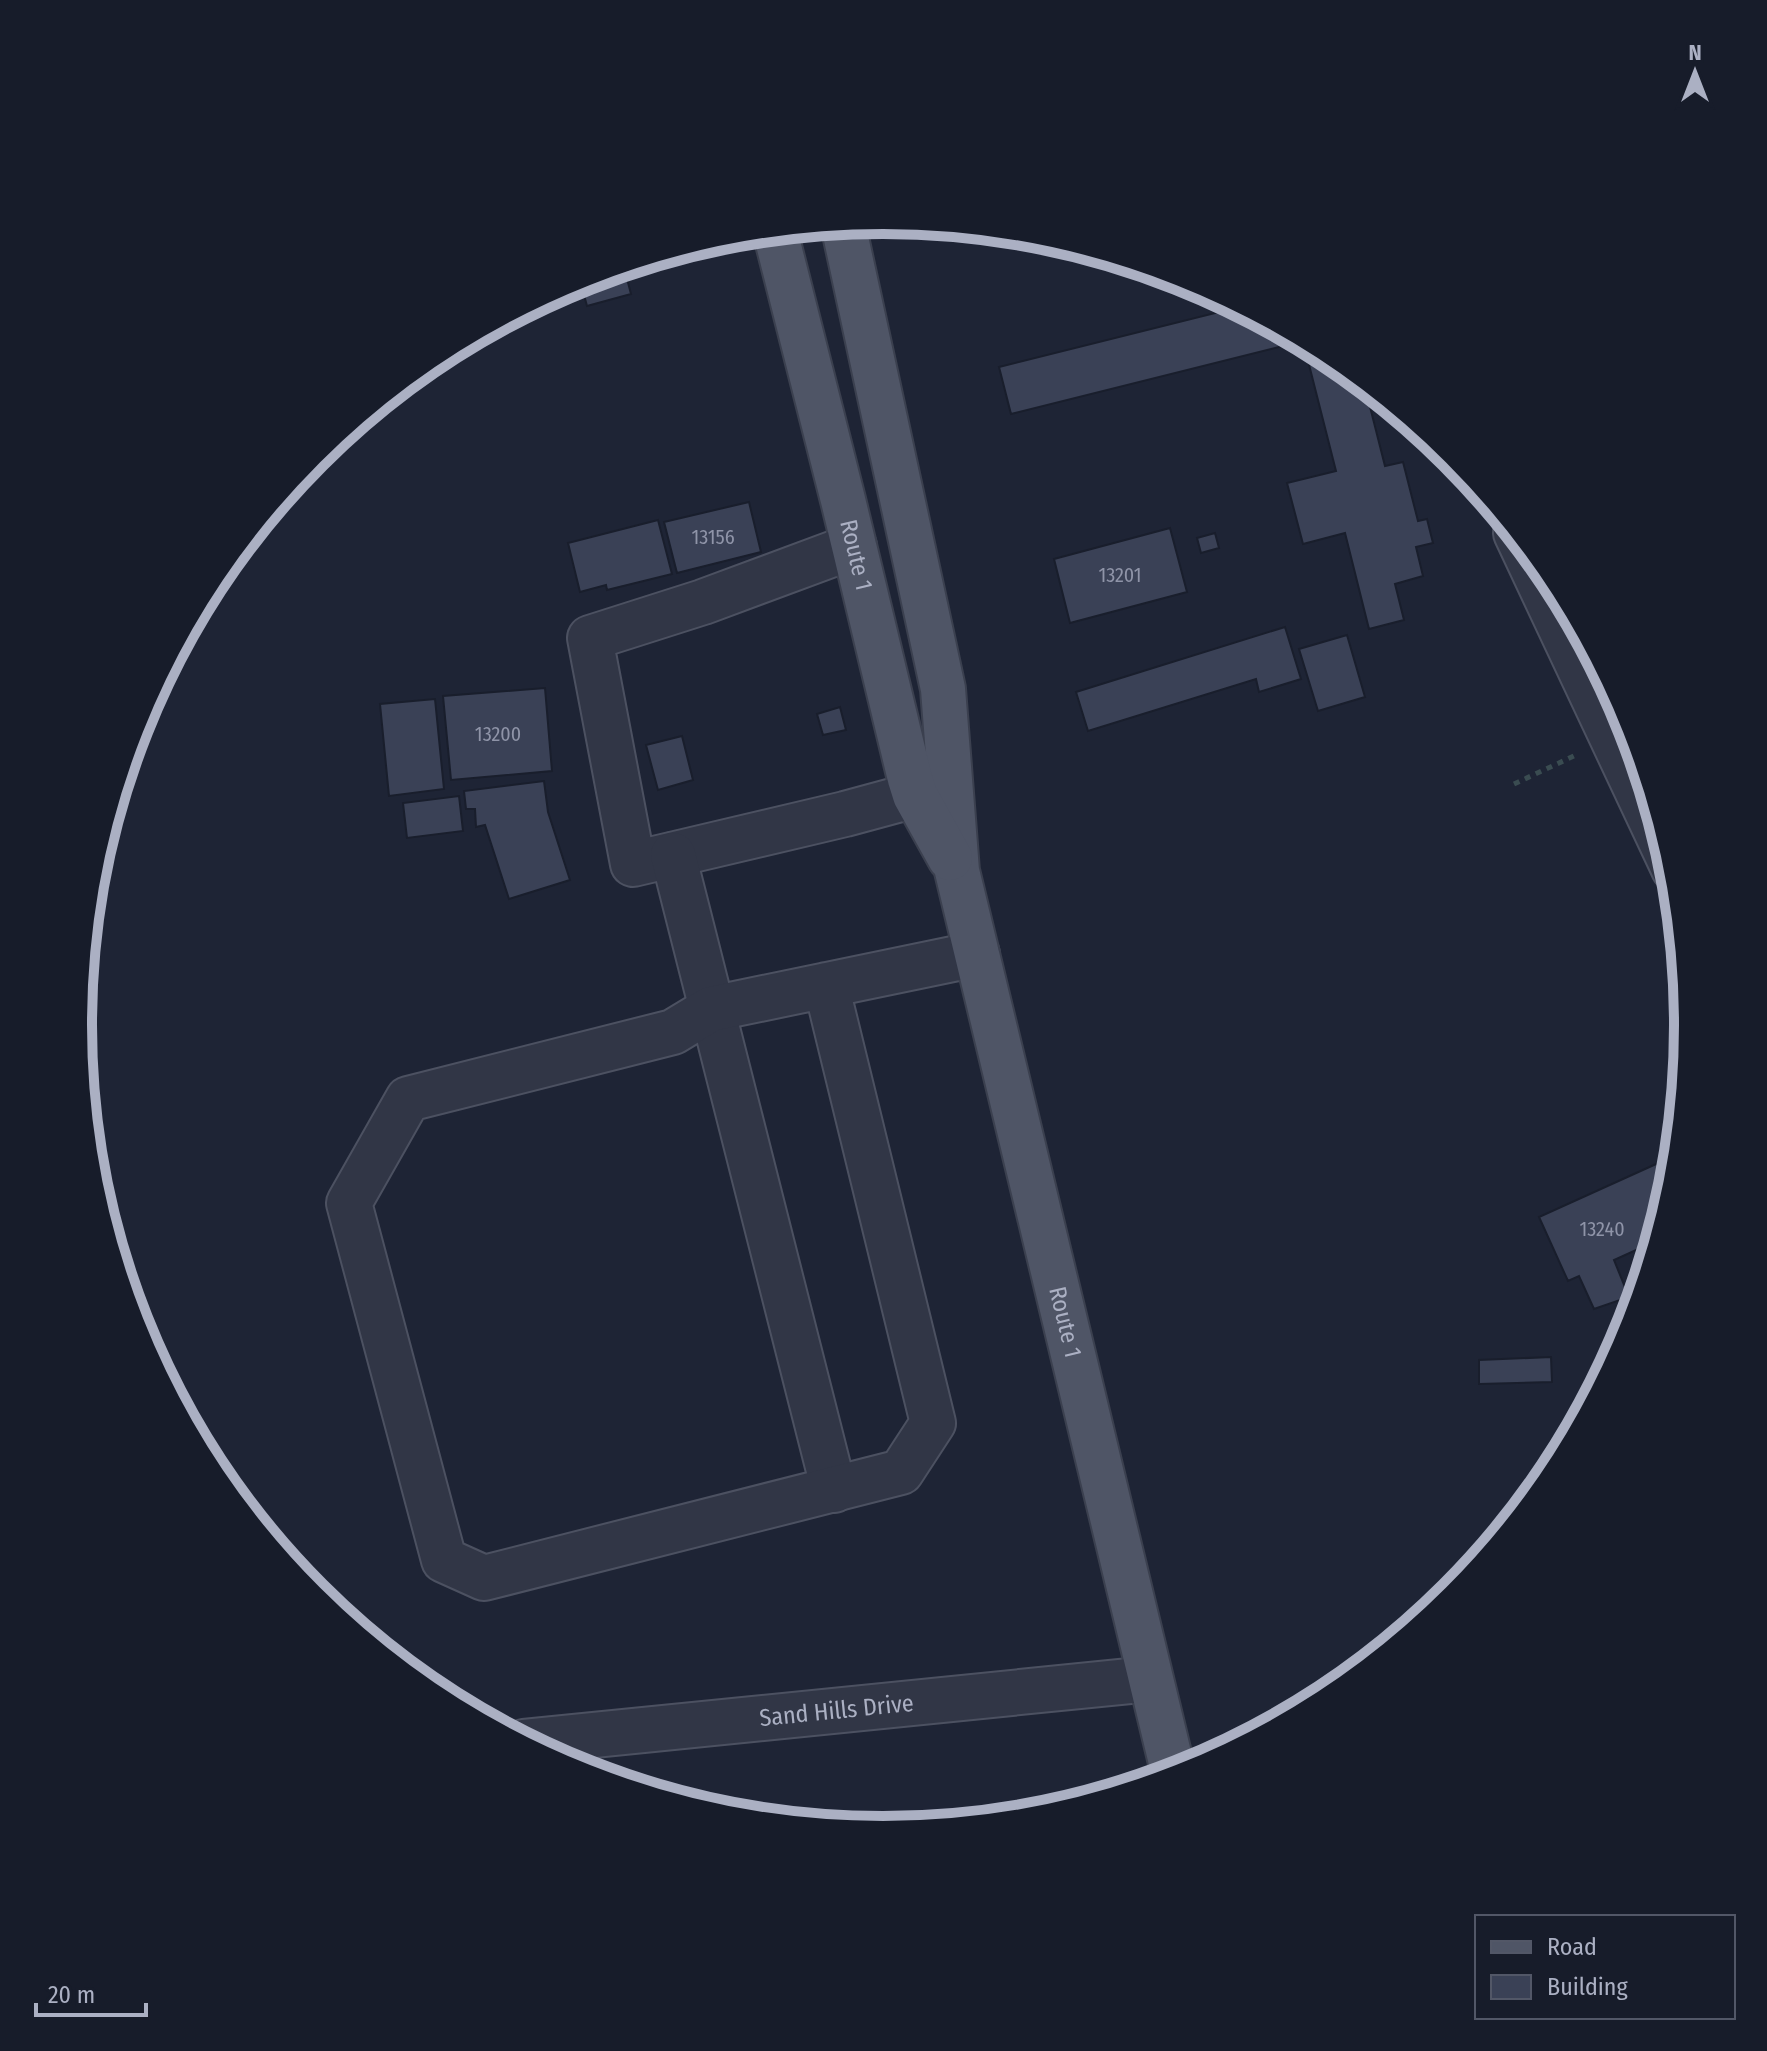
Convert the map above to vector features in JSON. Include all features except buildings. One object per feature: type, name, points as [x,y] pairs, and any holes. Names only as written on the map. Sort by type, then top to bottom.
[{"type":"main road","name":"Route 1","points":[[845,235],[943,689],[957,871],[1171,1763]]},
{"type":"main road","name":"Route 1","points":[[778,241],[915,795],[957,871]]},
{"type":"street","points":[[854,546],[703,602],[590,638],[633,864],[915,795]]},
{"type":"street","points":[[1539,582],[1642,801]]},
{"type":"street","points":[[673,855],[834,1490]]},
{"type":"street","points":[[826,985],[933,1423],[901,1472],[484,1578],[444,1560],[349,1203],[408,1099],[673,1032],[711,1009],[826,985],[977,954]]},
{"type":"street","name":"Sand Hills Drive","points":[[544,1740],[1150,1679]]}]
